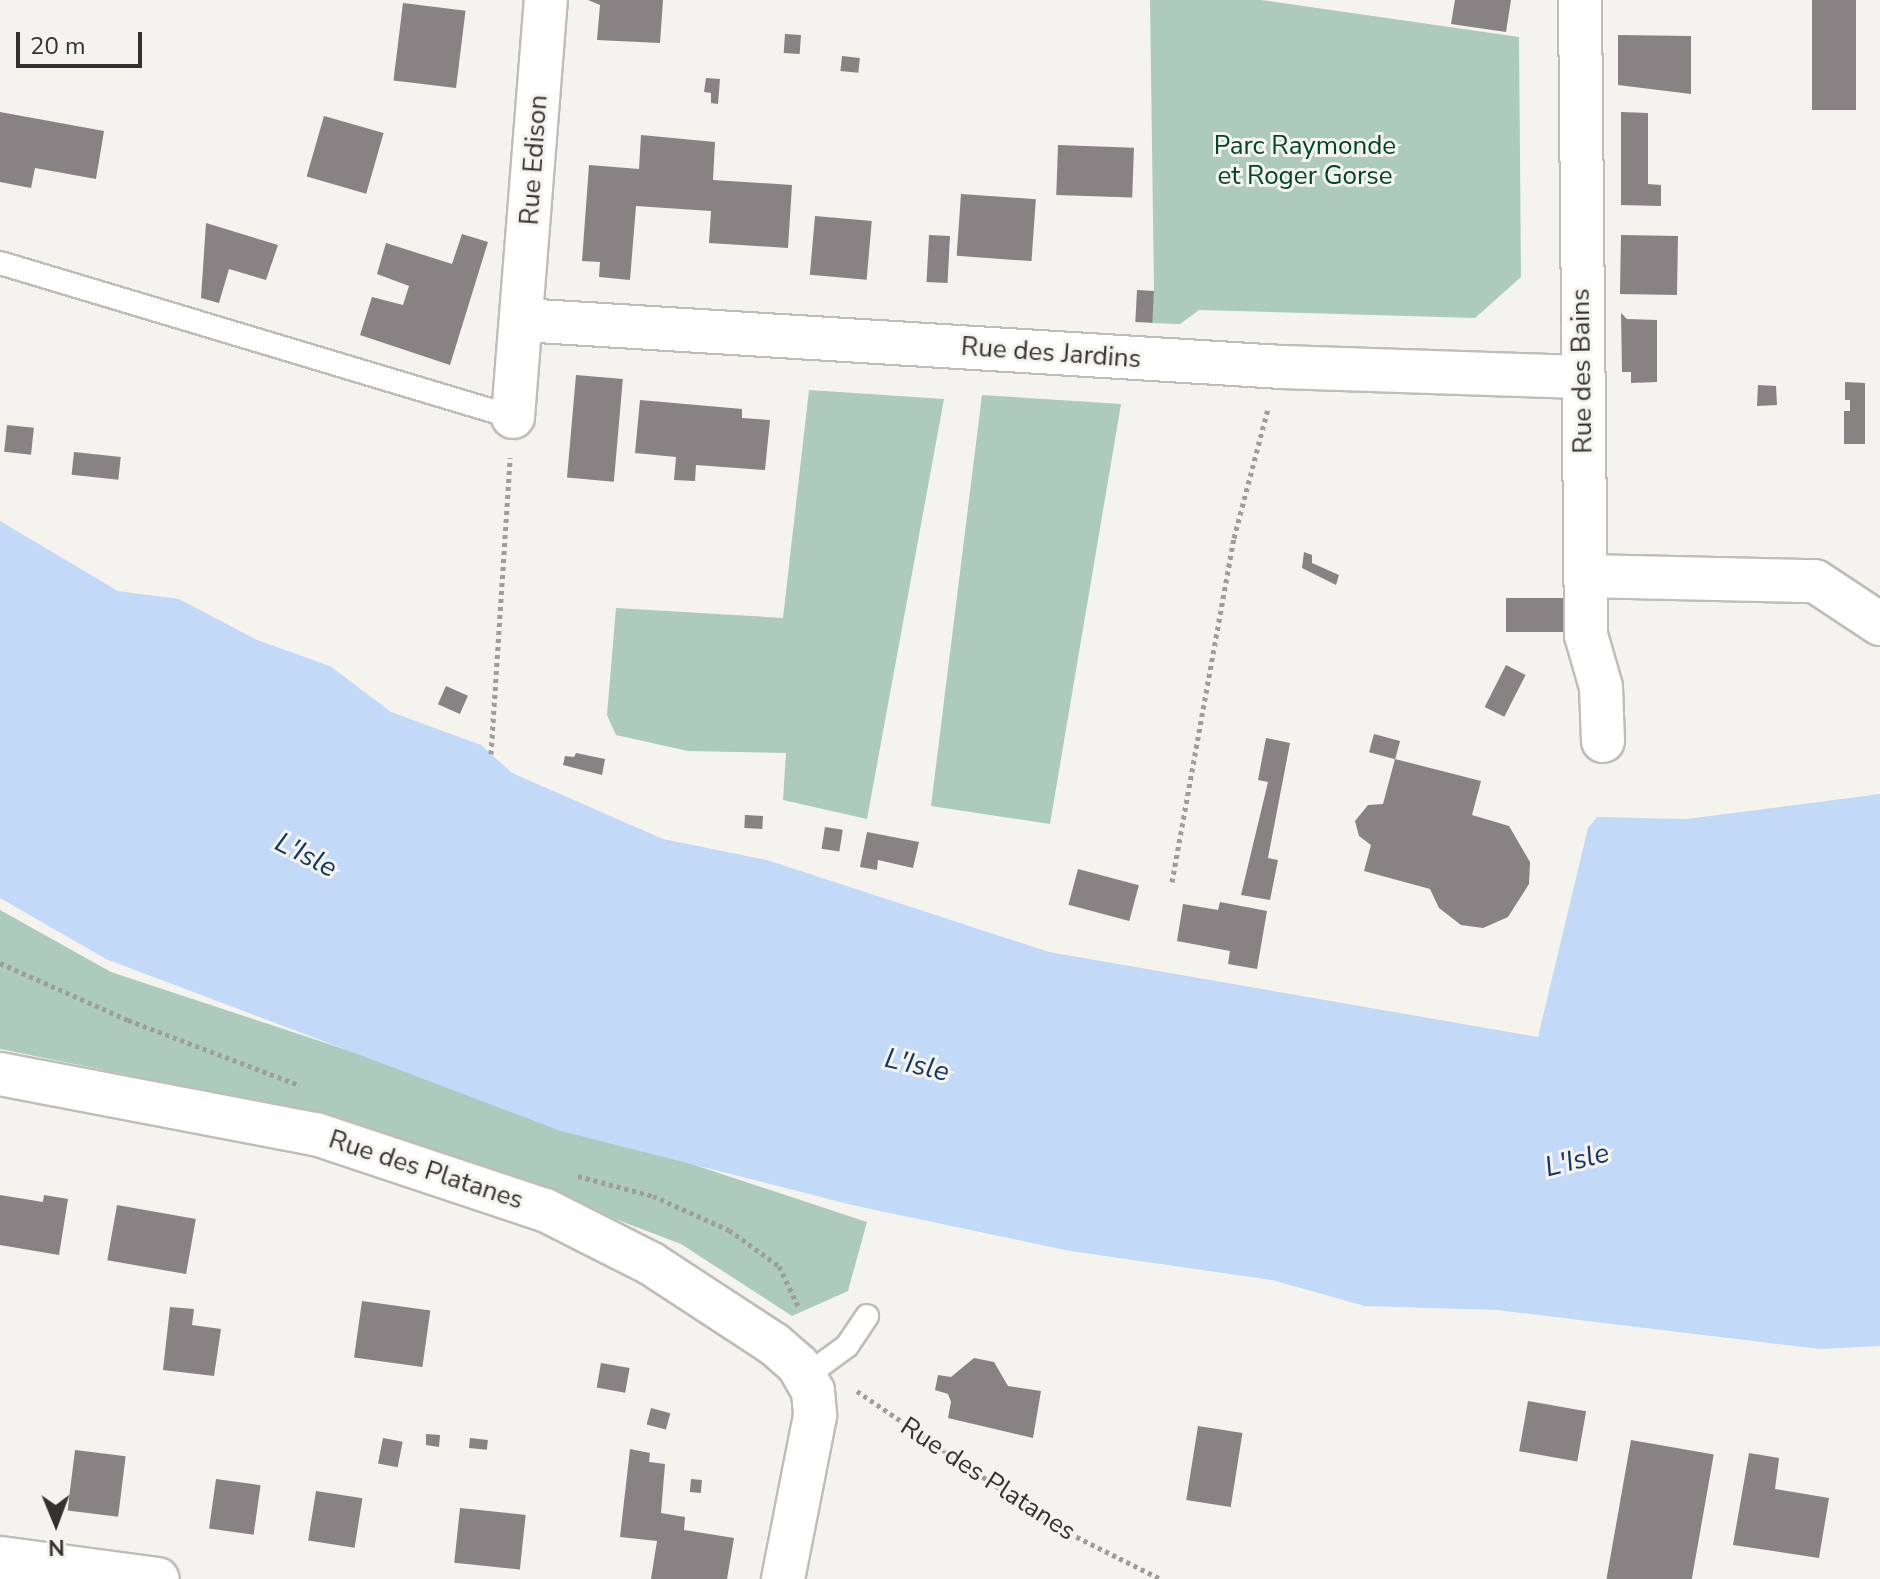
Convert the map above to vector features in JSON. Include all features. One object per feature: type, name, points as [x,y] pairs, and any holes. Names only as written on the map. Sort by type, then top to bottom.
[{"type":"street","name":"Rue Edison","points":[[513,417],[546,0]]},
{"type":"street","name":"Rue des Bains","points":[[1580,0],[1581,377],[1586,635],[1601,687],[1603,741]]},
{"type":"street","name":"Rue des Jardins","points":[[522,320],[1281,367],[1581,377]]},
{"type":"street","points":[[1586,576],[1815,581],[1880,624]]},
{"type":"street","name":"Rue des Platanes","points":[[0,1074],[316,1134],[545,1210],[650,1263],[774,1344],[817,1368]]},
{"type":"street","points":[[783,1579],[815,1416],[817,1368]]},
{"type":"street","points":[[0,1558],[158,1579]]},
{"type":"lane","points":[[0,263],[513,417]]},
{"type":"lane","points":[[817,1368],[847,1346],[867,1316]]},
{"type":"path","points":[[1172,882],[1234,538],[1281,367]]},
{"type":"path","points":[[491,754],[513,417]]},
{"type":"path","name":"Rue des Platanes","points":[[817,1368],[860,1393],[1055,1526],[1161,1579]]},
{"type":"green space","name":"Parc Raymonde et Roger Gorse","points":[[1150,0],[1261,0],[1519,37],[1521,277],[1475,318],[1199,310],[1180,324],[1150,323],[1154,291]]},
{"type":"green space","points":[[809,390],[944,399],[867,819],[783,800],[786,753],[688,751],[616,735],[607,715],[616,608],[783,618]]},
{"type":"green space","points":[[982,395],[1121,404],[1050,824],[931,806]]},
{"type":"green space","points":[[0,910],[111,972],[867,1222],[848,1291],[792,1316],[681,1244],[489,1171],[306,1111],[0,1049]]},
{"type":"water","name":"L'Isle","points":[[0,521],[118,591],[179,599],[257,640],[330,666],[391,712],[481,745],[512,773],[663,839],[767,860],[1049,952],[1538,1037],[1588,828],[1597,817],[1687,819],[1880,794],[1880,1346],[1820,1349],[1497,1310],[1365,1306],[1272,1280],[1070,1251],[852,1205],[561,1131],[106,959],[0,898]]},
{"type":"building","points":[[588,0],[663,0],[660,43],[597,40],[600,5]]},
{"type":"building","points":[[1455,0],[1511,0],[1506,32],[1451,24]]},
{"type":"building","points":[[1812,0],[1856,0],[1856,110],[1812,110]]},
{"type":"building","points":[[403,3],[466,11],[456,88],[393,80]]},
{"type":"building","points":[[785,34],[801,35],[800,54],[784,53]]},
{"type":"building","points":[[1618,35],[1691,36],[1691,94],[1618,85]]},
{"type":"building","points":[[842,56],[860,58],[858,73],[840,71]]},
{"type":"building","points":[[706,78],[720,79],[718,104],[711,103],[711,93],[704,92]]},
{"type":"building","points":[[0,112],[104,131],[96,179],[35,168],[31,188],[0,182]]},
{"type":"building","points":[[1621,112],[1648,113],[1648,184],[1661,185],[1661,206],[1621,205]]},
{"type":"building","points":[[324,116],[384,133],[366,194],[307,177]]},
{"type":"building","points":[[641,135],[715,142],[713,180],[792,185],[788,248],[709,243],[711,211],[636,206],[630,280],[599,277],[600,262],[582,261],[589,165],[639,169]]},
{"type":"building","points":[[1058,145],[1134,148],[1132,198],[1056,195]]},
{"type":"building","points":[[961,194],[1036,199],[1031,261],[957,256]]},
{"type":"building","points":[[815,216],[872,221],[867,280],[810,275]]},
{"type":"building","points":[[206,223],[278,245],[266,280],[229,269],[219,303],[201,298]]},
{"type":"building","points":[[462,234],[488,242],[450,365],[360,335],[372,297],[403,305],[409,286],[377,274],[386,243],[452,264]]},
{"type":"building","points":[[929,235],[950,236],[948,283],[927,282]]},
{"type":"building","points":[[1621,235],[1678,236],[1677,295],[1620,294]]},
{"type":"building","points":[[1137,290],[1154,291],[1152,323],[1135,322]]},
{"type":"building","points":[[1621,313],[1627,319],[1657,320],[1657,382],[1631,383],[1631,372],[1622,372]]},
{"type":"building","points":[[576,375],[623,379],[614,482],[567,478]]},
{"type":"building","points":[[1845,382],[1865,383],[1865,444],[1844,444],[1844,411],[1850,411],[1850,400],[1845,400]]},
{"type":"building","points":[[1758,385],[1776,386],[1777,405],[1757,406]]},
{"type":"building","points":[[640,400],[742,409],[742,418],[770,420],[765,470],[696,465],[695,481],[674,480],[676,457],[635,453]]},
{"type":"building","points":[[7,425],[34,428],[31,455],[4,452]]},
{"type":"building","points":[[74,452],[121,457],[118,480],[72,475]]},
{"type":"building","points":[[1304,552],[1312,555],[1312,563],[1339,575],[1336,585],[1302,568]]},
{"type":"building","points":[[1506,598],[1564,598],[1564,632],[1506,632]]},
{"type":"building","points":[[1506,665],[1526,675],[1504,717],[1485,707]]},
{"type":"building","points":[[446,686],[468,696],[460,714],[438,704]]},
{"type":"building","points":[[1374,734],[1400,741],[1395,759],[1369,752]]},
{"type":"building","points":[[1266,738],[1290,743],[1268,858],[1278,860],[1270,900],[1241,895],[1268,782],[1258,780]]},
{"type":"building","points":[[576,753],[605,759],[602,775],[563,765],[565,756],[574,757]]},
{"type":"building","points":[[1395,759],[1481,781],[1472,815],[1509,826],[1530,862],[1529,884],[1508,917],[1483,928],[1461,925],[1439,908],[1430,889],[1364,871],[1371,845],[1359,836],[1355,821],[1368,805],[1383,804]]},
{"type":"building","points":[[745,815],[763,816],[762,829],[744,828]]},
{"type":"building","points":[[825,827],[843,830],[839,852],[822,849]]},
{"type":"building","points":[[867,832],[919,842],[913,868],[878,860],[877,870],[860,867]]},
{"type":"building","points":[[1078,869],[1139,885],[1129,921],[1068,905]]},
{"type":"building","points":[[1220,902],[1267,911],[1257,969],[1228,964],[1230,951],[1177,941],[1183,904],[1218,910]]},
{"type":"building","points":[[0,1195],[43,1202],[44,1195],[68,1199],[59,1255],[0,1245]]},
{"type":"building","points":[[117,1205],[196,1219],[186,1274],[107,1260]]},
{"type":"building","points":[[362,1301],[430,1311],[422,1367],[354,1357]]},
{"type":"building","points":[[170,1307],[194,1309],[192,1325],[221,1329],[214,1376],[163,1370]]},
{"type":"building","points":[[974,1358],[994,1362],[1008,1386],[1041,1391],[1033,1438],[948,1418],[951,1402],[948,1394],[935,1390],[938,1375],[951,1377]]},
{"type":"building","points":[[601,1363],[630,1368],[625,1393],[597,1388]]},
{"type":"building","points":[[1528,1401],[1586,1411],[1577,1461],[1519,1451]]},
{"type":"building","points":[[651,1408],[670,1413],[666,1430],[647,1424]]},
{"type":"building","points":[[1198,1426],[1242,1433],[1231,1507],[1186,1500]]},
{"type":"building","points":[[426,1434],[440,1435],[439,1447],[426,1445]]},
{"type":"building","points":[[383,1438],[403,1442],[398,1467],[378,1464]]},
{"type":"building","points":[[470,1438],[488,1440],[487,1450],[469,1448]]},
{"type":"building","points":[[1631,1440],[1714,1455],[1692,1579],[1607,1579]]},
{"type":"building","points":[[630,1449],[650,1453],[649,1462],[665,1464],[661,1513],[685,1517],[684,1530],[734,1538],[727,1579],[651,1579],[657,1541],[620,1537]]},
{"type":"building","points":[[75,1450],[126,1456],[118,1517],[68,1511]]},
{"type":"building","points":[[1749,1453],[1779,1458],[1775,1489],[1829,1498],[1819,1558],[1733,1545]]},
{"type":"building","points":[[216,1479],[261,1485],[254,1535],[209,1529]]},
{"type":"building","points":[[691,1479],[702,1480],[701,1493],[690,1492]]},
{"type":"building","points":[[316,1491],[362,1498],[355,1548],[308,1540]]},
{"type":"building","points":[[460,1508],[526,1515],[520,1570],[454,1563]]}]
